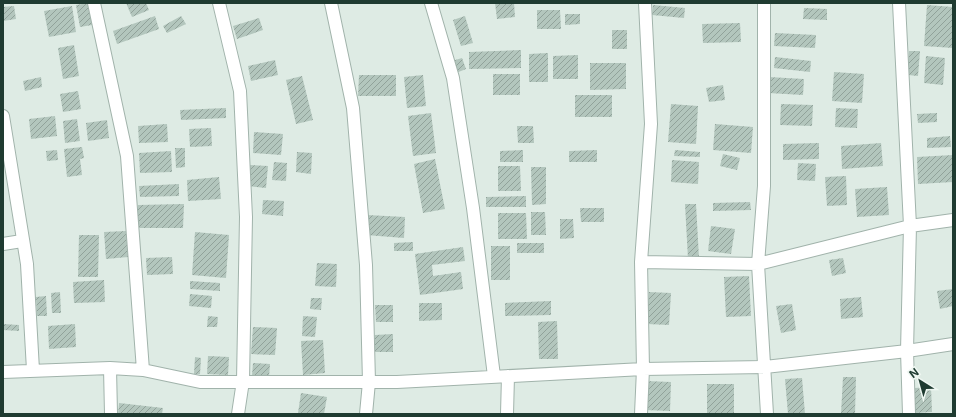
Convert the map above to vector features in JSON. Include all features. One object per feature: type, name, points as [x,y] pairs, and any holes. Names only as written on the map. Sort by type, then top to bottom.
[{"type":"street","points":[[94,3],[127,156],[143,370]]},
{"type":"street","points":[[218,3],[240,91],[246,217],[243,381],[238,414]]},
{"type":"street","points":[[331,3],[354,108],[366,265],[369,382],[366,414]]},
{"type":"street","points":[[431,3],[453,78],[473,208],[494,376]]},
{"type":"street","points":[[641,414],[643,369],[642,262],[651,124],[645,3]]},
{"type":"street","points":[[764,3],[764,186],[758,264],[767,414]]},
{"type":"street","points":[[899,3],[910,226],[907,351],[909,414]]},
{"type":"street","points":[[3,116],[22,241],[27,264],[33,370]]},
{"type":"street","points":[[642,262],[758,264],[910,226],[953,220]]},
{"type":"street","points":[[3,244],[22,241]]},
{"type":"street","points":[[3,372],[110,368],[143,370],[200,382],[369,382],[643,369],[765,367],[907,351],[953,344]]},
{"type":"street","points":[[110,368],[111,414]]},
{"type":"street","points":[[507,414],[508,376]]},
{"type":"building","points":[[88,3],[92,25],[80,27],[76,5]]},
{"type":"building","points":[[126,3],[146,3],[149,10],[132,17]]},
{"type":"building","points":[[495,3],[514,3],[515,17],[497,19]]},
{"type":"building","points":[[653,5],[685,8],[684,18],[652,15]]},
{"type":"building","points":[[927,5],[953,7],[953,48],[924,46]]},
{"type":"building","points":[[14,6],[16,19],[3,21],[3,7]]},
{"type":"building","points":[[72,6],[76,32],[49,37],[44,11]]},
{"type":"building","points":[[804,8],[827,9],[827,20],[803,19]]},
{"type":"building","points":[[537,10],[560,10],[561,29],[537,29]]},
{"type":"building","points":[[565,14],[580,14],[580,24],[565,25]]},
{"type":"building","points":[[155,16],[159,29],[117,44],[113,31]]},
{"type":"building","points":[[181,16],[186,24],[167,33],[163,26]]},
{"type":"building","points":[[465,16],[473,43],[461,46],[453,20]]},
{"type":"building","points":[[259,18],[263,30],[237,39],[233,26]]},
{"type":"building","points":[[740,23],[741,42],[703,43],[702,24]]},
{"type":"building","points":[[612,30],[627,30],[627,49],[612,49]]},
{"type":"building","points":[[775,33],[816,35],[815,48],[774,46]]},
{"type":"building","points":[[74,45],[79,76],[63,79],[58,48]]},
{"type":"building","points":[[521,50],[521,68],[469,69],[469,52]]},
{"type":"building","points":[[909,51],[920,51],[918,76],[908,75]]},
{"type":"building","points":[[548,53],[548,82],[529,82],[529,54]]},
{"type":"building","points":[[578,55],[578,79],[553,79],[553,56]]},
{"type":"building","points":[[926,56],[945,58],[943,85],[924,83]]},
{"type":"building","points":[[775,57],[811,61],[810,72],[774,68]]},
{"type":"building","points":[[462,58],[466,69],[456,73],[452,61]]},
{"type":"building","points":[[275,60],[278,75],[251,81],[248,66]]},
{"type":"building","points":[[590,63],[626,63],[626,89],[590,90]]},
{"type":"building","points":[[834,72],[864,74],[862,103],[832,101]]},
{"type":"building","points":[[493,74],[520,74],[520,95],[493,95]]},
{"type":"building","points":[[359,75],[396,75],[396,96],[358,96]]},
{"type":"building","points":[[423,75],[426,106],[407,108],[404,77]]},
{"type":"building","points":[[302,76],[313,120],[296,124],[286,80]]},
{"type":"building","points":[[41,77],[42,87],[25,91],[23,81]]},
{"type":"building","points":[[769,77],[804,79],[803,95],[768,93]]},
{"type":"building","points":[[723,85],[725,100],[709,102],[706,88]]},
{"type":"building","points":[[78,91],[81,109],[63,112],[60,94]]},
{"type":"building","points":[[575,95],[612,95],[612,117],[575,117]]},
{"type":"building","points":[[671,104],[698,106],[696,144],[668,142]]},
{"type":"building","points":[[781,104],[813,105],[812,126],[780,125]]},
{"type":"building","points":[[226,108],[226,118],[181,120],[180,110]]},
{"type":"building","points":[[836,108],[858,109],[857,128],[835,127]]},
{"type":"building","points":[[431,113],[436,153],[413,156],[408,116]]},
{"type":"building","points":[[937,113],[937,122],[918,123],[917,114]]},
{"type":"building","points":[[55,116],[57,136],[31,139],[29,119]]},
{"type":"building","points":[[77,119],[80,141],[65,143],[63,121]]},
{"type":"building","points":[[107,120],[109,138],[88,141],[86,123]]},
{"type":"building","points":[[167,124],[168,142],[139,143],[138,126]]},
{"type":"building","points":[[715,124],[753,127],[751,153],[713,150]]},
{"type":"building","points":[[517,126],[533,126],[534,143],[518,143]]},
{"type":"building","points":[[211,128],[212,146],[190,147],[189,129]]},
{"type":"building","points":[[254,132],[283,134],[281,155],[253,153]]},
{"type":"building","points":[[950,136],[951,147],[927,148],[927,138]]},
{"type":"building","points":[[819,143],[819,159],[783,160],[783,144]]},
{"type":"building","points":[[881,143],[883,166],[842,169],[841,146]]},
{"type":"building","points":[[82,147],[84,158],[80,159],[82,175],[67,177],[64,149]]},
{"type":"building","points":[[175,148],[185,148],[185,167],[176,168]]},
{"type":"building","points":[[57,150],[58,160],[47,161],[46,151]]},
{"type":"building","points":[[523,150],[523,162],[500,162],[500,151]]},
{"type":"building","points":[[597,150],[597,162],[569,162],[569,151]]},
{"type":"building","points":[[675,150],[700,152],[700,157],[674,156]]},
{"type":"building","points":[[171,151],[172,172],[140,173],[139,153]]},
{"type":"building","points":[[297,152],[312,153],[311,174],[296,172]]},
{"type":"building","points":[[723,154],[740,158],[737,170],[720,166]]},
{"type":"building","points":[[953,155],[953,182],[918,184],[917,157]]},
{"type":"building","points":[[435,159],[445,209],[423,213],[414,164]]},
{"type":"building","points":[[672,160],[699,162],[698,184],[671,182]]},
{"type":"building","points":[[274,162],[287,163],[286,181],[272,180]]},
{"type":"building","points":[[798,163],[816,164],[815,181],[797,180]]},
{"type":"building","points":[[249,165],[268,166],[266,188],[248,186]]},
{"type":"building","points":[[498,166],[520,166],[521,191],[498,191]]},
{"type":"building","points":[[531,167],[546,167],[546,204],[532,205]]},
{"type":"building","points":[[846,176],[847,205],[827,206],[825,177]]},
{"type":"building","points":[[219,177],[221,199],[188,201],[187,180]]},
{"type":"building","points":[[179,184],[179,196],[140,197],[139,186]]},
{"type":"building","points":[[887,187],[889,215],[857,217],[855,189]]},
{"type":"building","points":[[526,196],[526,207],[486,207],[486,197]]},
{"type":"building","points":[[263,200],[284,201],[283,216],[262,214]]},
{"type":"building","points":[[750,202],[751,210],[713,211],[713,203]]},
{"type":"building","points":[[184,204],[183,228],[137,228],[138,205]]},
{"type":"building","points":[[685,204],[696,204],[699,258],[688,259]]},
{"type":"building","points":[[580,208],[604,208],[604,222],[581,222]]},
{"type":"building","points":[[531,212],[545,212],[546,235],[531,235]]},
{"type":"building","points":[[498,213],[526,213],[527,239],[498,239]]},
{"type":"building","points":[[367,215],[405,217],[404,238],[366,235]]},
{"type":"building","points":[[560,219],[573,219],[574,238],[560,239]]},
{"type":"building","points":[[711,226],[735,229],[731,254],[708,251]]},
{"type":"building","points":[[126,231],[128,257],[106,259],[104,232]]},
{"type":"building","points":[[195,232],[229,235],[226,278],[192,275]]},
{"type":"building","points":[[79,235],[99,235],[98,277],[78,277]]},
{"type":"building","points":[[413,242],[413,251],[394,251],[394,243]]},
{"type":"building","points":[[517,243],[544,243],[544,253],[517,253]]},
{"type":"building","points":[[491,246],[510,246],[510,280],[491,280]]},
{"type":"building","points":[[463,247],[465,261],[432,265],[433,276],[461,272],[463,289],[420,295],[415,254]]},
{"type":"building","points":[[172,257],[173,274],[147,275],[146,258]]},
{"type":"building","points":[[843,258],[846,273],[832,276],[829,260]]},
{"type":"building","points":[[317,263],[337,264],[336,287],[315,286]]},
{"type":"building","points":[[749,276],[751,316],[726,317],[724,277]]},
{"type":"building","points":[[104,280],[105,302],[74,303],[73,282]]},
{"type":"building","points":[[190,281],[220,283],[220,291],[190,289]]},
{"type":"building","points":[[953,289],[953,306],[940,309],[937,291]]},
{"type":"building","points":[[60,292],[61,313],[52,313],[51,293]]},
{"type":"building","points":[[649,292],[671,293],[669,325],[647,324]]},
{"type":"building","points":[[190,294],[212,296],[211,308],[189,306]]},
{"type":"building","points":[[46,296],[47,316],[37,316],[36,297]]},
{"type":"building","points":[[861,297],[863,317],[841,319],[840,299]]},
{"type":"building","points":[[311,298],[322,298],[321,310],[310,309]]},
{"type":"building","points":[[551,301],[551,315],[505,316],[505,303]]},
{"type":"building","points":[[419,303],[442,303],[442,320],[419,321]]},
{"type":"building","points":[[792,304],[796,330],[781,333],[776,306]]},
{"type":"building","points":[[375,305],[393,305],[393,322],[376,322]]},
{"type":"building","points":[[208,316],[218,317],[217,327],[207,327]]},
{"type":"building","points":[[303,316],[317,317],[315,337],[302,336]]},
{"type":"building","points":[[557,321],[558,359],[539,359],[538,322]]},
{"type":"building","points":[[3,324],[19,325],[19,331],[3,330]]},
{"type":"building","points":[[75,324],[76,347],[49,349],[48,326]]},
{"type":"building","points":[[253,327],[277,328],[275,355],[251,354]]},
{"type":"building","points":[[393,334],[393,352],[375,352],[375,335]]},
{"type":"building","points":[[323,340],[325,373],[303,375],[301,341]]},
{"type":"building","points":[[208,356],[229,357],[228,375],[207,374]]},
{"type":"building","points":[[195,357],[201,358],[200,374],[194,374]]},
{"type":"building","points":[[253,363],[270,364],[269,377],[252,376]]},
{"type":"building","points":[[843,377],[856,377],[855,414],[841,414]]},
{"type":"building","points":[[802,378],[805,414],[788,414],[785,379]]},
{"type":"building","points":[[646,381],[671,382],[670,411],[644,410]]},
{"type":"building","points":[[707,384],[734,384],[734,414],[707,414]]},
{"type":"building","points":[[931,387],[932,412],[915,413],[914,388]]},
{"type":"building","points":[[301,393],[327,397],[324,414],[298,413]]},
{"type":"building","points":[[119,403],[163,408],[162,414],[118,414]]}]
